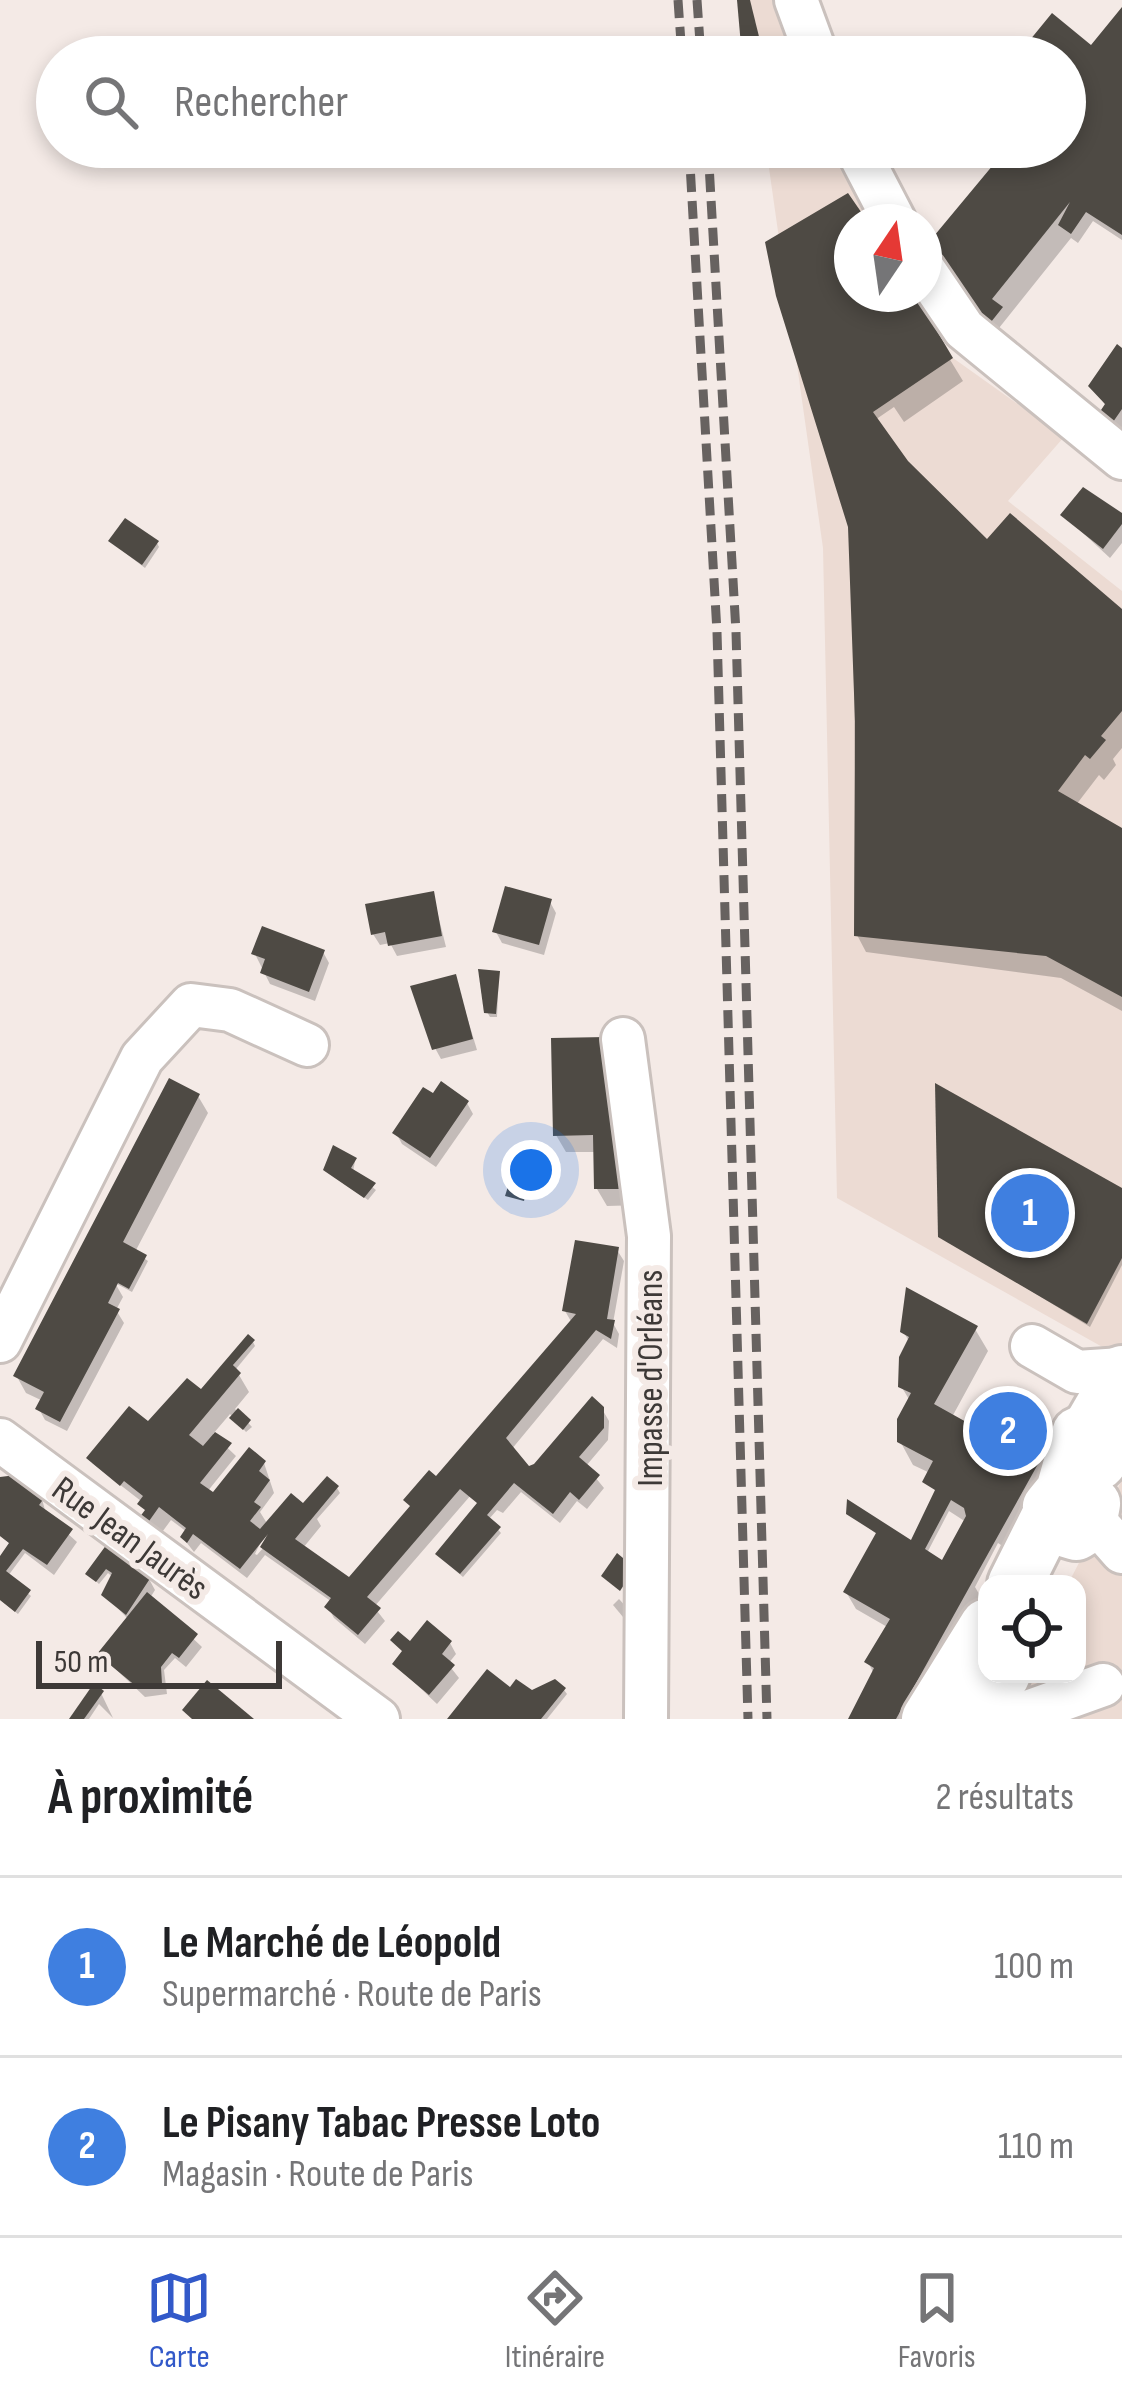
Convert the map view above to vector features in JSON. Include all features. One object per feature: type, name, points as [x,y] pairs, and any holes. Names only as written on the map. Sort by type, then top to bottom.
[{"type":"main road","points":[[1029,1575],[1091,1483],[1122,1371]]},
{"type":"main road","points":[[929,1719],[978,1648]]},
{"type":"main road","points":[[976,1719],[998,1683]]},
{"type":"street","points":[[796,0],[809,36]]},
{"type":"street","points":[[867,168],[886,204]]},
{"type":"street","points":[[942,296],[964,329],[1122,458]]},
{"type":"street","points":[[0,1341],[142,1058],[191,1005],[230,1010],[307,1045]]},
{"type":"street","name":"Impasse d'Orléans","points":[[623,1039],[649,1236],[646,1719]]},
{"type":"street","points":[[1032,1346],[1077,1372],[1122,1371]]},
{"type":"street","name":"Rue Jean Jaurès","points":[[2,1446],[378,1719]]},
{"type":"street","points":[[954,1719],[978,1670]]},
{"type":"street","points":[[1008,1719],[1102,1685]]},
{"type":"shaded area","points":[[745,0],[776,0],[788,36],[750,36]]},
{"type":"shaded area","points":[[769,168],[840,168],[861,204],[834,204],[834,312],[926,312],[953,358],[1064,437],[1008,501],[1122,591],[1122,1358],[837,1198],[823,548]]},
{"type":"shaded area","points":[[1122,1480],[1122,1719],[999,1719],[1017,1683],[1086,1683],[1086,1575],[1073,1575]]},
{"type":"building","points":[[737,0],[750,0],[759,36],[740,36]]},
{"type":"building","points":[[1122,7],[1122,235],[1086,212],[1071,234],[1058,225],[1070,202],[992,299],[1003,307],[987,327],[976,318],[942,263],[942,226],[991,168],[1086,168],[1086,41],[1091,45]]},
{"type":"building","points":[[1052,13],[1080,36],[1033,36]]},
{"type":"building","points":[[848,193],[856,204],[834,204],[834,312],[926,312],[953,358],[873,412],[908,461],[987,539],[1010,513],[1122,609],[1122,711],[1101,736],[1106,740],[1090,759],[1085,755],[1058,791],[1122,828],[1122,997],[1046,956],[854,936],[855,721],[848,527],[776,296],[765,242]]},
{"type":"building","points":[[1117,344],[1122,348],[1122,409],[1113,422],[1099,413],[1105,404],[1088,386]]},
{"type":"building","points":[[1083,487],[1122,513],[1122,524],[1103,549],[1060,515]]},
{"type":"building","points":[[125,518],[159,541],[142,565],[108,541]]},
{"type":"building","points":[[505,886],[552,899],[539,945],[492,932]]},
{"type":"building","points":[[434,891],[442,936],[388,946],[385,932],[371,935],[365,904]]},
{"type":"building","points":[[262,926],[325,950],[309,992],[260,973],[265,959],[251,954]]},
{"type":"building","points":[[478,969],[500,971],[496,1014],[484,1013]]},
{"type":"building","points":[[456,974],[473,1039],[432,1050],[410,986]]},
{"type":"building","points":[[606,1037],[634,1189],[594,1189],[593,1135],[553,1136],[551,1038]]},
{"type":"building","points":[[169,1078],[200,1094],[123,1242],[147,1255],[129,1289],[118,1283],[108,1303],[120,1309],[60,1422],[35,1409],[44,1392],[13,1376]]},
{"type":"building","points":[[441,1081],[469,1101],[430,1158],[392,1133],[423,1087],[433,1093]]},
{"type":"building","points":[[935,1083],[1122,1188],[1122,1258],[1087,1324],[938,1237]]},
{"type":"building","points":[[333,1145],[357,1158],[351,1168],[376,1183],[364,1198],[323,1170]]},
{"type":"building","points":[[509,1183],[527,1188],[524,1201],[505,1196]]},
{"type":"building","points":[[575,1240],[619,1247],[607,1319],[615,1320],[611,1339],[596,1330],[506,1438],[529,1466],[534,1464],[592,1396],[604,1407],[604,1428],[579,1457],[600,1475],[579,1500],[570,1492],[553,1514],[514,1483],[487,1515],[501,1527],[460,1574],[435,1554],[477,1503],[460,1489],[367,1597],[381,1608],[358,1635],[324,1607],[331,1598],[260,1547],[268,1534],[240,1569],[193,1534],[187,1543],[180,1537],[186,1528],[159,1507],[147,1524],[139,1518],[145,1510],[137,1504],[143,1496],[124,1481],[120,1486],[86,1458],[129,1406],[148,1421],[187,1378],[201,1389],[248,1334],[255,1340],[233,1365],[241,1373],[189,1435],[203,1446],[215,1432],[232,1443],[200,1483],[213,1492],[249,1447],[266,1461],[259,1471],[270,1480],[254,1502],[261,1507],[250,1521],[260,1529],[291,1493],[303,1503],[327,1476],[339,1486],[295,1539],[349,1577],[410,1506],[403,1500],[429,1470],[436,1476],[576,1314],[562,1311]]},
{"type":"building","points":[[906,1287],[978,1326],[934,1404],[977,1428],[967,1444],[986,1455],[999,1431],[1043,1455],[896,1719],[848,1719],[874,1668],[864,1662],[890,1619],[843,1592],[876,1533],[846,1514],[847,1499],[911,1540],[935,1490],[922,1482],[933,1461],[897,1442],[897,1419],[911,1393],[898,1387],[899,1357],[909,1337],[900,1332]],"holes":[[[951,1500],[964,1508],[966,1516],[942,1560],[925,1549]]]},
{"type":"building","points":[[238,1408],[251,1420],[243,1430],[229,1418]]},
{"type":"building","points":[[16,1475],[45,1497],[39,1505],[73,1529],[47,1565],[23,1549],[6,1571],[31,1590],[15,1612],[0,1600],[0,1556],[9,1543],[0,1536],[0,1477]]},
{"type":"building","points":[[107,1544],[151,1577],[126,1615],[101,1595],[112,1573],[106,1569],[96,1582],[85,1574]]},
{"type":"building","points":[[617,1553],[635,1568],[620,1591],[601,1576]]},
{"type":"building","points":[[147,1592],[198,1634],[179,1658],[172,1653],[161,1667],[162,1684],[137,1687],[97,1654]]},
{"type":"building","points":[[427,1620],[452,1641],[442,1654],[455,1665],[429,1695],[392,1664],[402,1651],[390,1640],[398,1631],[410,1641]]},
{"type":"building","points":[[487,1669],[510,1687],[516,1679],[532,1690],[555,1679],[566,1688],[541,1719],[447,1719]]},
{"type":"building","points":[[207,1680],[254,1719],[192,1719],[182,1710]]},
{"type":"building","points":[[94,1683],[104,1691],[84,1719],[69,1719]]},
{"type":"railway","points":[[678,0],[681,36]]},
{"type":"railway","points":[[697,0],[700,36]]},
{"type":"railway","points":[[690,168],[717,632],[748,1719]]},
{"type":"railway","points":[[709,168],[736,632],[767,1719]]},
{"type":"place","name":"Le Marché de Léopold","points":[[1030,1213]]},
{"type":"place","name":"Le Pisany Tabac Presse Loto","points":[[1008,1431]]}]
